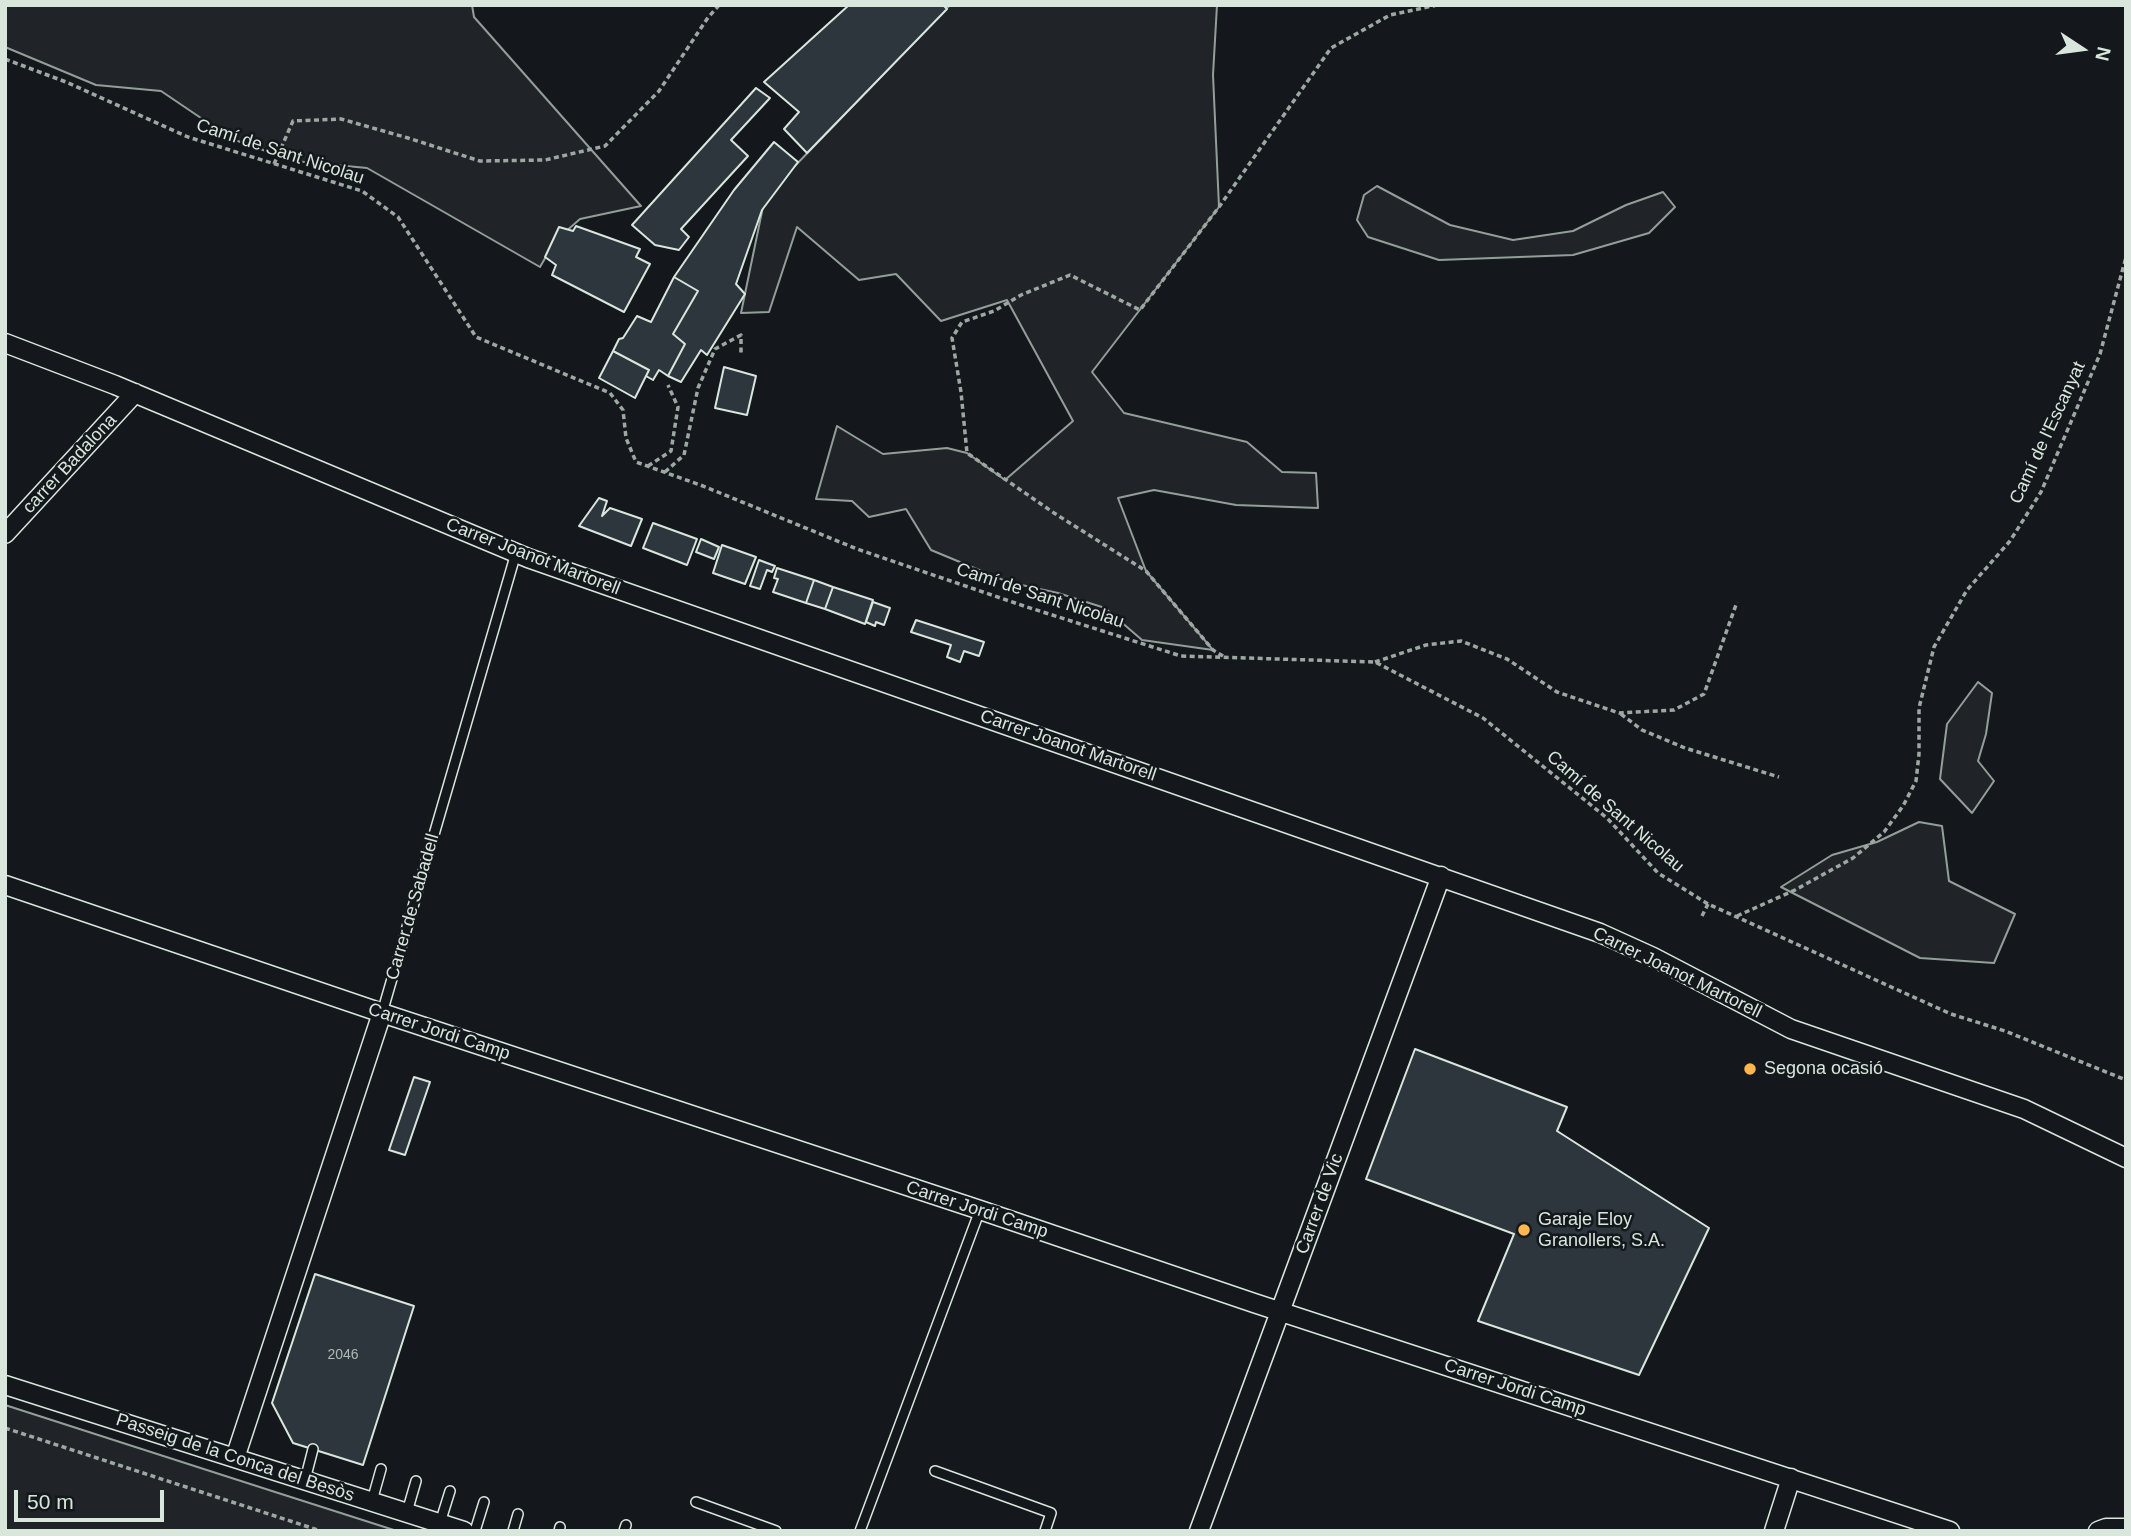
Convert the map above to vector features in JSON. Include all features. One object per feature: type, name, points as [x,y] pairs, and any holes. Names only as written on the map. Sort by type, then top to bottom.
[{"type":"street","name":"Carrer Joanot Martorell","points":[[5,343],[135,393],[516,553],[1601,933],[1653,957],[1791,1030],[2024,1109],[2126,1158]]},
{"type":"street","name":"carrer Badalona","points":[[5,534],[135,393]]},
{"type":"street","name":"Carrer de Vic","points":[[1199,1531],[1441,876]]},
{"type":"street","name":"Carrer Jordi Camp","points":[[5,886],[1280,1312],[1950,1531]]},
{"type":"street","name":"Carrer de Sabadell","points":[[235,1458],[382,1013]]},
{"type":"street","name":"Passeig de la Conca del Besòs","points":[[5,1385],[464,1531]]},
{"type":"street","points":[[1774,1531],[1791,1478]]},
{"type":"street","points":[[2098,1531],[2106,1528],[2126,1528]]},
{"type":"lane","name":"Carrer de Sabadell","points":[[382,1013],[516,553]]},
{"type":"lane","points":[[860,1531],[980,1210]]},
{"type":"lane","points":[[305,1480],[313,1449]]},
{"type":"lane","points":[[372,1501],[381,1469]]},
{"type":"lane","points":[[935,1471],[1051,1513],[1045,1531]]},
{"type":"lane","points":[[407,1512],[416,1481]]},
{"type":"lane","points":[[440,1523],[450,1491]]},
{"type":"lane","points":[[475,1531],[484,1502]]},
{"type":"lane","points":[[696,1502],[749,1526],[776,1531]]},
{"type":"lane","points":[[513,1531],[518,1514]]},
{"type":"path","points":[[274,164],[293,121],[341,119],[480,161],[545,160],[605,146],[659,91],[719,5]]},
{"type":"path","points":[[1226,657],[1213,650],[1146,571],[1054,513],[967,453],[952,338],[962,322],[994,311],[1021,295],[1070,275],[1140,310],[1219,207],[1331,48],[1390,15],[1437,5]]},
{"type":"path","name":"Camí de Sant Nicolau","points":[[5,60],[66,82],[188,137],[362,191],[398,217],[477,337],[610,393],[623,410],[626,438],[636,462],[857,549],[1181,656],[1375,662],[1483,718],[1607,818],[1658,873],[1708,904],[1951,1014],[2005,1031],[2126,1080]]},
{"type":"path","name":"Camí de l'Escanyat","points":[[1736,917],[1795,890],[1853,858],[1884,832],[1903,806],[1916,781],[1919,708],[1934,647],[1966,590],[2010,541],[2041,492],[2100,354],[2126,257]]},
{"type":"path","points":[[665,472],[684,455],[698,388],[715,349],[741,335],[741,356]]},
{"type":"path","points":[[648,466],[671,452],[678,407],[668,386]]},
{"type":"path","points":[[1619,713],[1674,710],[1704,694],[1737,603]]},
{"type":"path","points":[[1375,662],[1426,645],[1461,641],[1507,659],[1557,692],[1619,713],[1642,730],[1685,748],[1779,777]]},
{"type":"path","points":[[1702,916],[1708,904]]},
{"type":"path","points":[[5,1428],[321,1531]]},
{"type":"shaded area","points":[[5,5],[472,5],[474,17],[641,206],[580,219],[555,241],[540,267],[367,168],[294,161],[232,139],[161,91],[96,85],[5,47]]},
{"type":"shaded area","points":[[950,5],[1217,5],[1213,75],[1219,207],[1092,372],[1124,413],[1247,442],[1282,472],[1316,473],[1318,508],[1236,505],[1154,490],[1118,498],[1146,571],[1213,650],[1142,640],[1105,608],[1058,593],[1008,582],[931,550],[906,509],[869,517],[852,501],[816,499],[837,426],[883,454],[947,448],[967,453],[1005,480],[1073,421],[1007,300],[941,321],[896,274],[859,280],[797,227],[769,312],[741,313],[765,197]]},
{"type":"shaded area","points":[[1377,186],[1450,225],[1513,240],[1573,231],[1626,205],[1663,192],[1675,207],[1649,233],[1573,255],[1439,260],[1368,237],[1357,220],[1364,195]]},
{"type":"shaded area","points":[[1978,682],[1992,693],[1986,734],[1978,761],[1994,781],[1972,813],[1940,779],[1947,724]]},
{"type":"shaded area","points":[[1919,822],[1942,826],[1949,881],[2015,914],[1994,963],[1920,958],[1781,887],[1832,855],[1877,842]]},
{"type":"shaded area","points":[[5,1405],[272,1491],[397,1531],[5,1531]]},
{"type":"building","points":[[849,5],[943,5],[947,9],[807,153],[784,129],[799,112],[764,82]]},
{"type":"building","points":[[756,88],[770,98],[731,140],[748,156],[681,229],[689,237],[679,250],[655,245],[632,225]]},
{"type":"building","points":[[774,142],[798,162],[762,210],[736,284],[745,294],[707,355],[701,350],[681,382],[668,376],[685,344],[673,334],[698,291],[674,277],[734,190]]},
{"type":"building","points":[[576,226],[640,249],[636,257],[650,264],[624,312],[552,275],[556,265],[545,257],[559,227],[573,231]]},
{"type":"building","points":[[674,277],[698,291],[673,334],[685,344],[668,376],[659,370],[653,380],[646,376],[649,370],[613,351],[637,316],[651,322]]},
{"type":"building","points":[[613,351],[649,370],[635,398],[599,378]]},
{"type":"building","points":[[724,367],[756,376],[747,415],[715,408]]},
{"type":"building","points":[[599,498],[607,501],[602,516],[610,508],[642,519],[631,546],[579,526]]},
{"type":"building","points":[[653,523],[697,539],[687,565],[643,548]]},
{"type":"building","points":[[701,539],[719,547],[714,559],[696,552]]},
{"type":"building","points":[[722,545],[756,557],[745,584],[713,573]]},
{"type":"building","points":[[759,560],[775,566],[772,572],[767,570],[760,589],[750,586]]},
{"type":"building","points":[[777,568],[814,580],[806,603],[773,592],[778,579],[774,578]]},
{"type":"building","points":[[814,580],[833,587],[825,609],[806,603]]},
{"type":"building","points":[[833,587],[873,600],[865,624],[825,609]]},
{"type":"building","points":[[873,602],[890,608],[884,625],[876,622],[875,626],[866,622]]},
{"type":"building","points":[[916,620],[984,642],[979,656],[964,651],[960,662],[947,657],[951,645],[911,632]]},
{"type":"building","points":[[1415,1049],[1567,1107],[1557,1131],[1709,1228],[1639,1375],[1478,1321],[1514,1234],[1366,1179]]},
{"type":"building","points":[[414,1077],[430,1082],[405,1155],[389,1150]]},
{"type":"building","points":[[315,1274],[414,1306],[363,1465],[293,1443],[272,1403]]},
{"type":"place","name":"Segona ocasió","points":[[1750,1069]]},
{"type":"place","name":"Garaje Eloy Granollers, S.A.","points":[[1524,1230]]}]
